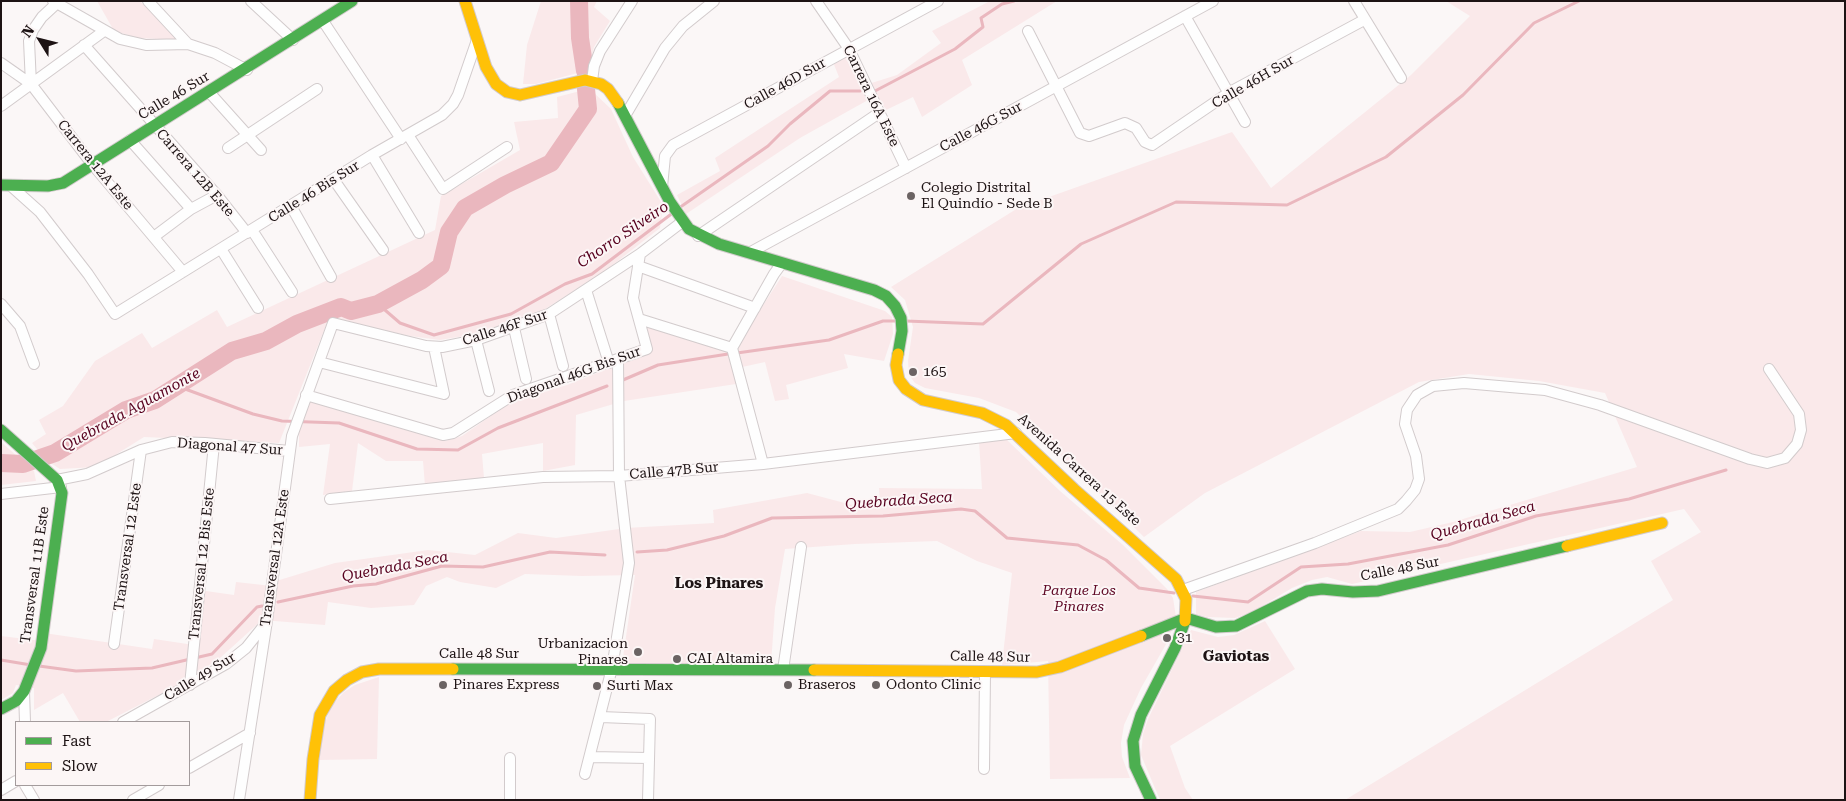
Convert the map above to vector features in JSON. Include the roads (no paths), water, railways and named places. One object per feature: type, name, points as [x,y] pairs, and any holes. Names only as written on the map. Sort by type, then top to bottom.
[{"type":"street","points":[[148,1],[188,44]]},
{"type":"street","points":[[251,1],[293,40]]},
{"type":"street","name":"Calle 46 Sur","points":[[6,185],[59,185],[246,70],[352,1]]},
{"type":"street","points":[[465,1],[476,40],[492,79],[502,89],[514,94],[527,94],[579,80],[592,81],[594,66],[600,51],[632,1]]},
{"type":"street","points":[[625,116],[665,48],[683,26],[714,1]]},
{"type":"street","name":"Carrera 16A Este","points":[[816,1],[850,49],[906,168]]},
{"type":"street","name":"Calle 46D Sur","points":[[662,188],[665,156],[673,145],[938,1]]},
{"type":"street","name":"Calle 46G Sur","points":[[748,253],[1213,1]]},
{"type":"street","points":[[1354,1],[1401,78]]},
{"type":"street","points":[[31,84],[29,41],[33,30],[54,3],[120,39],[137,44],[188,44],[215,53],[246,70]]},
{"type":"street","points":[[1185,16],[1230,92],[1245,122]]},
{"type":"street","name":"Calle 46H Sur","points":[[1057,86],[1076,128],[1084,136],[1089,136],[1125,123],[1136,128],[1145,142],[1152,145],[1230,92],[1364,20]]},
{"type":"street","points":[[322,21],[443,189],[508,147]]},
{"type":"street","points":[[1,106],[104,31]]},
{"type":"street","points":[[1028,31],[1057,86]]},
{"type":"street","name":"Calle 46 Bis Sur","points":[[6,185],[40,212],[88,274],[114,314],[372,155],[442,115],[453,104],[476,40]]},
{"type":"street","name":"Carrera 12B Este","points":[[84,45],[249,232],[292,292]]},
{"type":"street","name":"Carrera 12A Este","points":[[1,63],[31,84],[92,164],[184,272]]},
{"type":"street","name":"Avenida Carrera 15 Este","points":[[592,81],[608,89],[625,116],[680,219],[698,236],[748,253],[881,292],[891,300],[901,321],[896,365],[899,380],[906,390],[923,400],[990,416],[1016,433],[1074,489],[1168,571],[1183,590]]},
{"type":"street","points":[[228,148],[316,89]]},
{"type":"street","points":[[209,92],[261,150]]},
{"type":"street","points":[[698,236],[879,113]]},
{"type":"street","points":[[130,140],[191,209]]},
{"type":"street","points":[[372,155],[419,233]]},
{"type":"street","points":[[334,180],[384,250]]},
{"type":"street","points":[[155,236],[191,209],[217,196]]},
{"type":"street","points":[[291,206],[331,277]]},
{"type":"street","name":"Calle 46F Sur","points":[[333,323],[434,347],[476,340],[549,314],[640,254],[680,219]]},
{"type":"street","points":[[221,249],[258,308]]},
{"type":"street","points":[[640,254],[633,298],[639,319],[732,348]]},
{"type":"street","points":[[763,464],[732,348],[782,263]]},
{"type":"street","points":[[638,266],[755,308]]},
{"type":"street","points":[[586,290],[613,361],[619,476],[629,563],[612,668],[586,774]]},
{"type":"street","points":[[1,304],[20,326],[34,364]]},
{"type":"street","points":[[549,314],[563,366]]},
{"type":"street","name":"Diagonal 46G Bis Sur","points":[[306,395],[443,434],[453,433],[513,395],[647,349],[639,319]]},
{"type":"street","name":"Transversal 12A Este","points":[[239,800],[268,621],[294,430],[333,323]]},
{"type":"street","points":[[514,328],[526,379]]},
{"type":"street","points":[[476,340],[489,392]]},
{"type":"street","points":[[318,362],[444,394],[434,347]]},
{"type":"street","points":[[1151,800],[1135,766],[1133,749],[1135,732],[1141,715],[1175,648],[1186,618],[1187,606],[1183,590],[1315,543],[1402,505],[1412,496],[1419,479],[1416,456],[1405,424],[1407,410],[1417,395],[1432,386],[1464,383],[1545,390],[1600,405],[1750,459],[1767,463],[1785,458],[1797,444],[1801,430],[1799,414],[1770,368]]},
{"type":"street","points":[[1,430],[56,480]]},
{"type":"street","name":"Calle 47B Sur","points":[[330,499],[543,477],[619,476],[763,464],[1016,433]]},
{"type":"street","name":"Diagonal 47 Sur","points":[[1,494],[87,474],[141,450],[172,442],[290,451]]},
{"type":"street","name":"Transversal 12 Bis Este","points":[[190,685],[214,444]]},
{"type":"street","name":"Transversal 12 Este","points":[[114,644],[141,450]]},
{"type":"street","name":"Transversal 11B Este","points":[[25,721],[25,688],[41,648],[61,499],[56,480]]},
{"type":"street","name":"Calle 48 Sur","points":[[310,800],[317,726],[325,706],[334,691],[347,680],[362,672],[380,669],[612,668],[985,672],[1048,670],[1186,618],[1216,627],[1236,626],[1307,591],[1322,589],[1353,592],[1378,591],[1662,523]]},
{"type":"street","points":[[783,670],[801,547]]},
{"type":"street","name":"Calle 49 Sur","points":[[125,721],[190,685],[237,656],[268,621]]},
{"type":"street","points":[[984,769],[985,672]]},
{"type":"street","points":[[1,708],[16,701],[25,688]]},
{"type":"street","points":[[601,717],[650,719],[648,800]]},
{"type":"street","points":[[190,767],[250,733]]},
{"type":"street","points":[[590,757],[649,758]]},
{"type":"street","points":[[510,758],[510,800]]},
{"type":"street","points":[[1,790],[15,782]]},
{"type":"street","points":[[26,786],[34,800]]},
{"type":"street","points":[[133,800],[158,786]]},
{"type":"waterway","name":"Quebrada Aguamonte","points":[[579,1],[580,38],[585,71]]},
{"type":"waterway","name":"Chorro Silveiro","points":[[875,91],[955,49],[983,27],[981,18],[1002,4],[1014,1]]},
{"type":"waterway","points":[[906,321],[983,324],[1081,244],[1176,202],[1287,205],[1386,157],[1463,95],[1534,23],[1579,1]]},
{"type":"waterway","name":"Quebrada Aguamonte","points":[[1,463],[23,464],[55,453],[126,410],[155,400],[232,351],[266,341],[297,324],[341,307],[351,311],[378,304],[422,280],[441,266],[449,232],[465,208],[505,185],[551,163],[588,109],[586,89]]},
{"type":"waterway","name":"Chorro Silveiro","points":[[679,208],[768,146],[790,124],[830,91],[860,91]]},
{"type":"waterway","name":"Chorro Silveiro","points":[[378,304],[400,323],[434,335],[511,314],[565,284],[592,274],[674,212]]},
{"type":"waterway","points":[[737,353],[829,340],[883,321],[897,321]]},
{"type":"waterway","points":[[623,380],[658,365],[728,354]]},
{"type":"waterway","points":[[177,386],[253,414],[282,421],[339,423],[417,449],[458,450],[498,428],[607,386]]},
{"type":"waterway","name":"Quebrada Seca","points":[[1193,596],[1248,602],[1301,567],[1348,564],[1448,545],[1536,516],[1629,499],[1726,470]]},
{"type":"waterway","name":"Quebrada Seca","points":[[637,552],[667,550],[724,536],[772,518],[883,516],[961,509],[975,511],[1007,538],[1078,545],[1106,560],[1139,588],[1174,593]]},
{"type":"waterway","name":"Quebrada Seca","points":[[278,602],[353,586],[376,584],[442,566],[483,567],[550,552],[605,555]]},
{"type":"waterway","name":"Quebrada Seca","points":[[39,666],[76,671],[152,668],[212,654],[257,607],[262,606]]},
{"type":"waterway","name":"Quebrada Seca","points":[[1,660],[31,665]]},
{"type":"place","name":"Colegio Distrital El Quindío - Sede B","points":[[911,196]]},
{"type":"place","name":"165","points":[[913,372]]},
{"type":"place","name":"31","points":[[1167,638]]},
{"type":"place","name":"Urbanizacion Pinares","points":[[638,652]]},
{"type":"place","name":"CAI Altamira","points":[[677,659]]},
{"type":"place","name":"Pinares Express","points":[[443,685]]},
{"type":"place","name":"Braseros","points":[[788,685]]},
{"type":"place","name":"Odonto Clinic","points":[[876,685]]},
{"type":"place","name":"Surti Max","points":[[597,686]]},
{"type":"district","name":"Los Pinares","points":[[719,584]]},
{"type":"district","name":"Gaviotas","points":[[1236,657]]},
{"type":"park label","name":"Parque Los Pinares","points":[[1079,600]]}]
